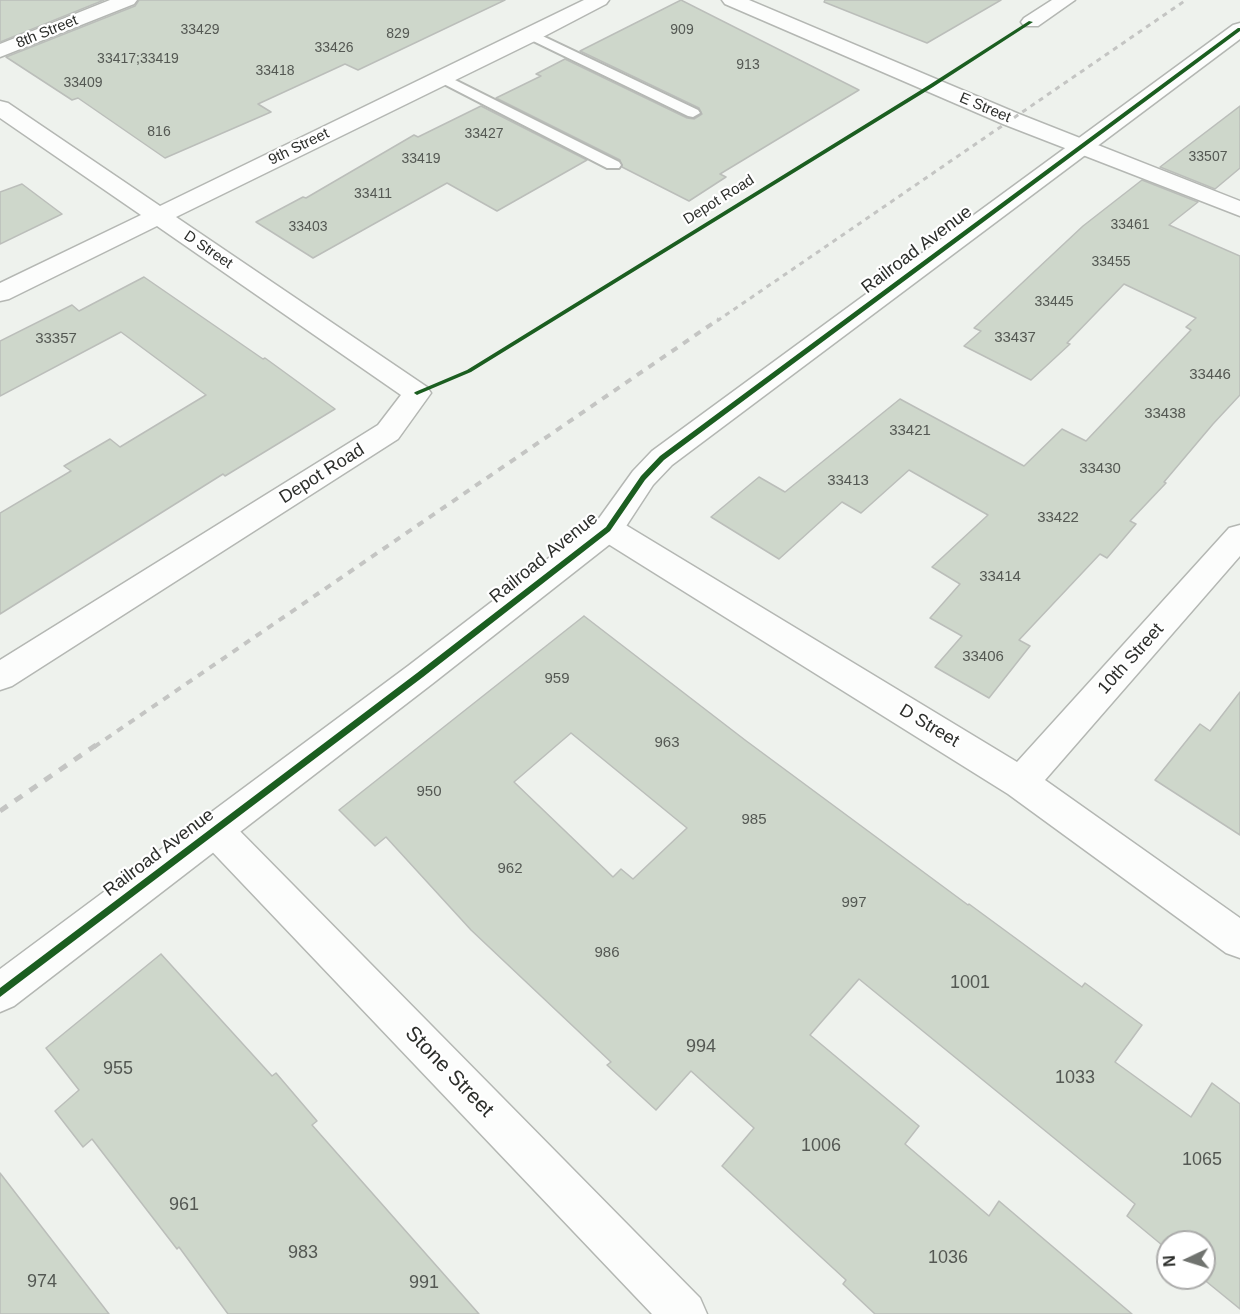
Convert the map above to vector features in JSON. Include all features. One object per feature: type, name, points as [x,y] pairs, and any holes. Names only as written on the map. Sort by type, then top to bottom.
[{"type":"street","name":"8th Street","points":[[0,51],[127,0]]},
{"type":"street","name":"9th Street","points":[[0,293],[532,35],[598,0]]},
{"type":"street","name":"E Street","points":[[732,0],[931,86],[1240,209]]},
{"type":"street","points":[[1031,22],[1065,0]]},
{"type":"street","name":"Railroad Avenue","points":[[0,993],[420,675],[608,529],[643,477],[662,458],[1240,29]]},
{"type":"street","name":"D Street","points":[[0,108],[417,393]]},
{"type":"street","name":"Depot Road","points":[[0,677],[388,432],[417,393]]},
{"type":"street","name":"D Street","points":[[608,529],[1021,783],[1240,940]]},
{"type":"street","name":"10th Street","points":[[1021,783],[1240,536]]},
{"type":"street","name":"Stone Street","points":[[215,830],[684,1314]]},
{"type":"lane","points":[[532,35],[693,113]]},
{"type":"lane","points":[[443,78],[613,165]]},
{"type":"building","points":[[0,0],[104,0],[0,42]]},
{"type":"building","points":[[139,0],[505,0],[358,70],[345,64],[258,104],[271,112],[165,158],[78,98],[72,100],[6,57],[135,6]]},
{"type":"building","points":[[681,0],[859,90],[720,174],[726,177],[689,201],[622,167],[620,160],[496,98],[541,76],[536,74],[565,59],[687,118],[694,119],[702,114],[699,108],[580,51]]},
{"type":"building","points":[[825,0],[1001,0],[927,43],[824,2]]},
{"type":"building","points":[[481,106],[587,160],[497,211],[447,183],[313,258],[256,222],[303,197],[306,198],[414,135],[418,137]]},
{"type":"building","points":[[1240,106],[1240,168],[1215,189],[1160,167]]},
{"type":"building","points":[[1142,180],[1198,202],[1169,225],[1240,256],[1240,395],[1164,482],[1166,483],[1130,521],[1136,524],[1107,558],[1100,554],[1019,640],[1030,646],[989,698],[935,667],[962,636],[930,618],[960,584],[932,567],[988,515],[909,470],[861,513],[842,502],[779,559],[711,517],[759,477],[785,492],[900,399],[1024,466],[1062,429],[1086,441],[1191,330],[1186,327],[1196,318],[1124,284],[1067,343],[1070,344],[1031,380],[964,346],[981,331],[974,328],[1083,226]]},
{"type":"building","points":[[22,184],[62,214],[0,244],[0,192]]},
{"type":"building","points":[[144,277],[263,359],[265,358],[335,409],[225,476],[223,474],[0,614],[0,513],[71,471],[64,466],[110,439],[120,447],[206,395],[121,332],[0,396],[0,341],[72,305],[79,311]]},
{"type":"building","points":[[584,616],[745,740],[968,905],[1082,987],[1085,983],[1142,1025],[1115,1062],[1191,1117],[1212,1083],[1240,1104],[1240,1309],[1216,1289],[1216,1230],[1156,1230],[1156,1240],[1127,1216],[1135,1204],[859,979],[810,1035],[919,1126],[905,1144],[989,1216],[999,1201],[1132,1314],[875,1314],[843,1284],[846,1280],[722,1166],[754,1128],[691,1071],[656,1110],[607,1065],[611,1062],[471,930],[386,837],[375,846],[339,810]],"holes":[[[571,733],[687,828],[633,879],[621,869],[613,877],[514,782]]]},
{"type":"building","points":[[1240,692],[1240,835],[1155,780],[1200,724],[1210,731]]},
{"type":"building","points":[[161,954],[272,1076],[276,1073],[317,1121],[312,1125],[479,1314],[228,1314],[179,1247],[177,1249],[92,1139],[83,1147],[55,1111],[79,1090],[46,1048]]},
{"type":"building","points":[[0,1173],[109,1314],[0,1314]]},
{"type":"railway","points":[[717,321],[1186,0]]},
{"type":"railway","points":[[94,747],[719,319]]},
{"type":"railway","points":[[0,811],[96,745]]},
{"type":"cycle path","points":[[417,393],[469,371],[1031,22]]},
{"type":"cycle path","points":[[0,993],[420,675],[608,529],[643,478],[662,458],[1240,29]]}]
